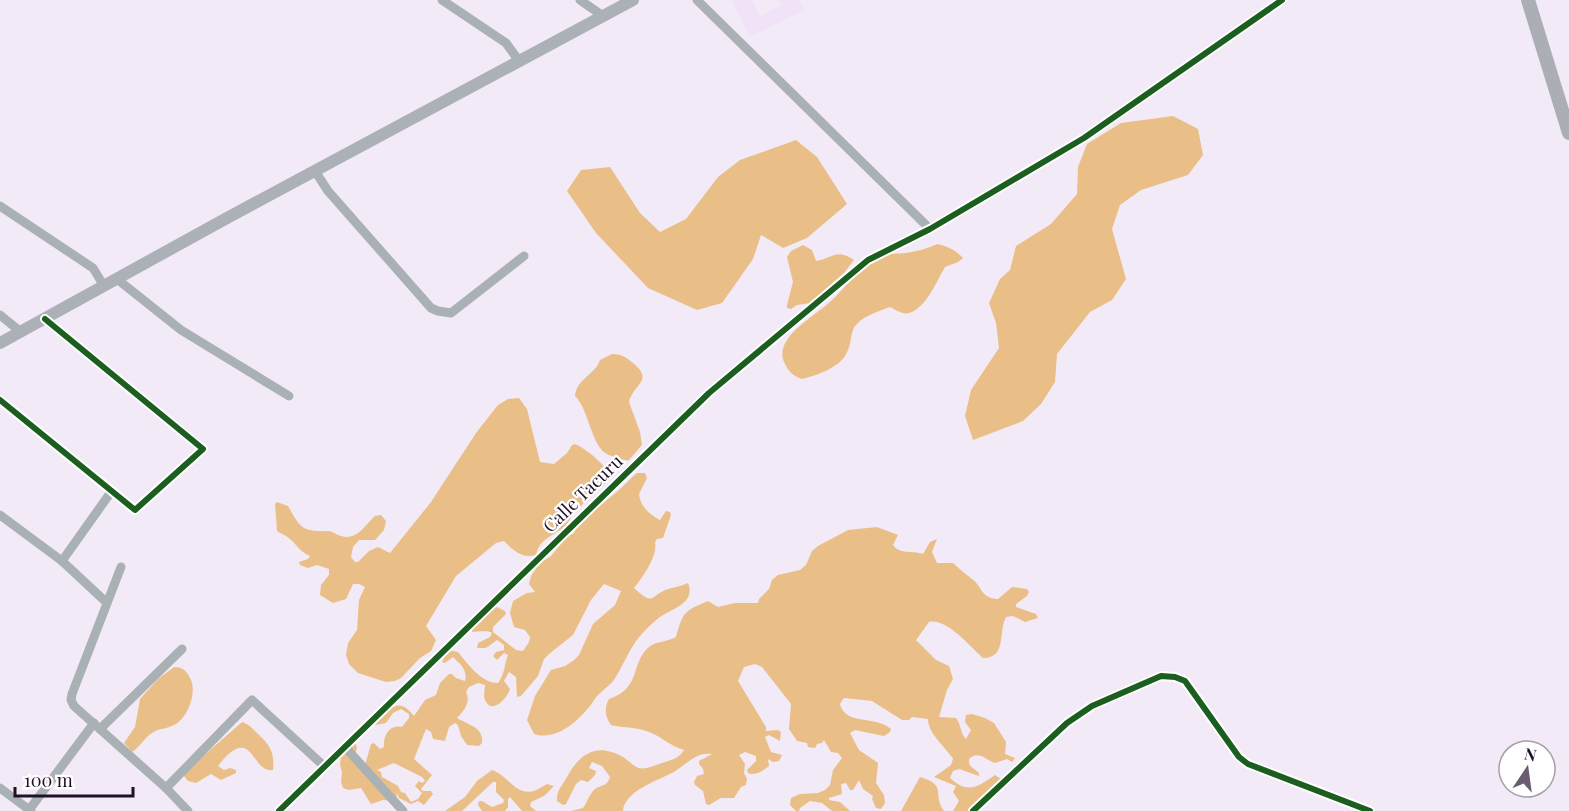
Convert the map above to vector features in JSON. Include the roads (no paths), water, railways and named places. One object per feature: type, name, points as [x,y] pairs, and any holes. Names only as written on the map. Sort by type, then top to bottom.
[{"type":"highway","points":[[1528,0],[1569,133]]},
{"type":"main road","points":[[0,343],[633,0]]},
{"type":"street","points":[[442,0],[506,43],[519,61]]},
{"type":"street","points":[[580,0],[603,16]]},
{"type":"street","points":[[697,0],[930,229]]},
{"type":"street","name":"Calle Tacuru","points":[[279,811],[709,393],[868,260],[930,229],[1084,138],[1282,0]]},
{"type":"street","points":[[315,171],[328,191],[431,308],[438,311],[451,313],[524,256]]},
{"type":"street","points":[[0,206],[93,268],[104,286]]},
{"type":"street","points":[[117,279],[181,330],[289,396]]},
{"type":"street","points":[[0,315],[21,332]]},
{"type":"street","points":[[0,400],[135,510],[203,449],[45,319]]},
{"type":"street","points":[[62,561],[111,492]]},
{"type":"street","points":[[0,515],[62,561],[106,602]]},
{"type":"street","points":[[121,567],[71,700],[74,706],[166,788],[188,811]]},
{"type":"street","points":[[0,788],[30,811],[97,726],[182,649]]},
{"type":"street","points":[[973,811],[1067,723],[1092,706],[1161,676],[1175,677],[1185,681],[1239,757],[1248,764],[1370,811]]},
{"type":"street","points":[[166,788],[252,700],[325,767]]},
{"type":"street","points":[[345,747],[403,811]]}]
